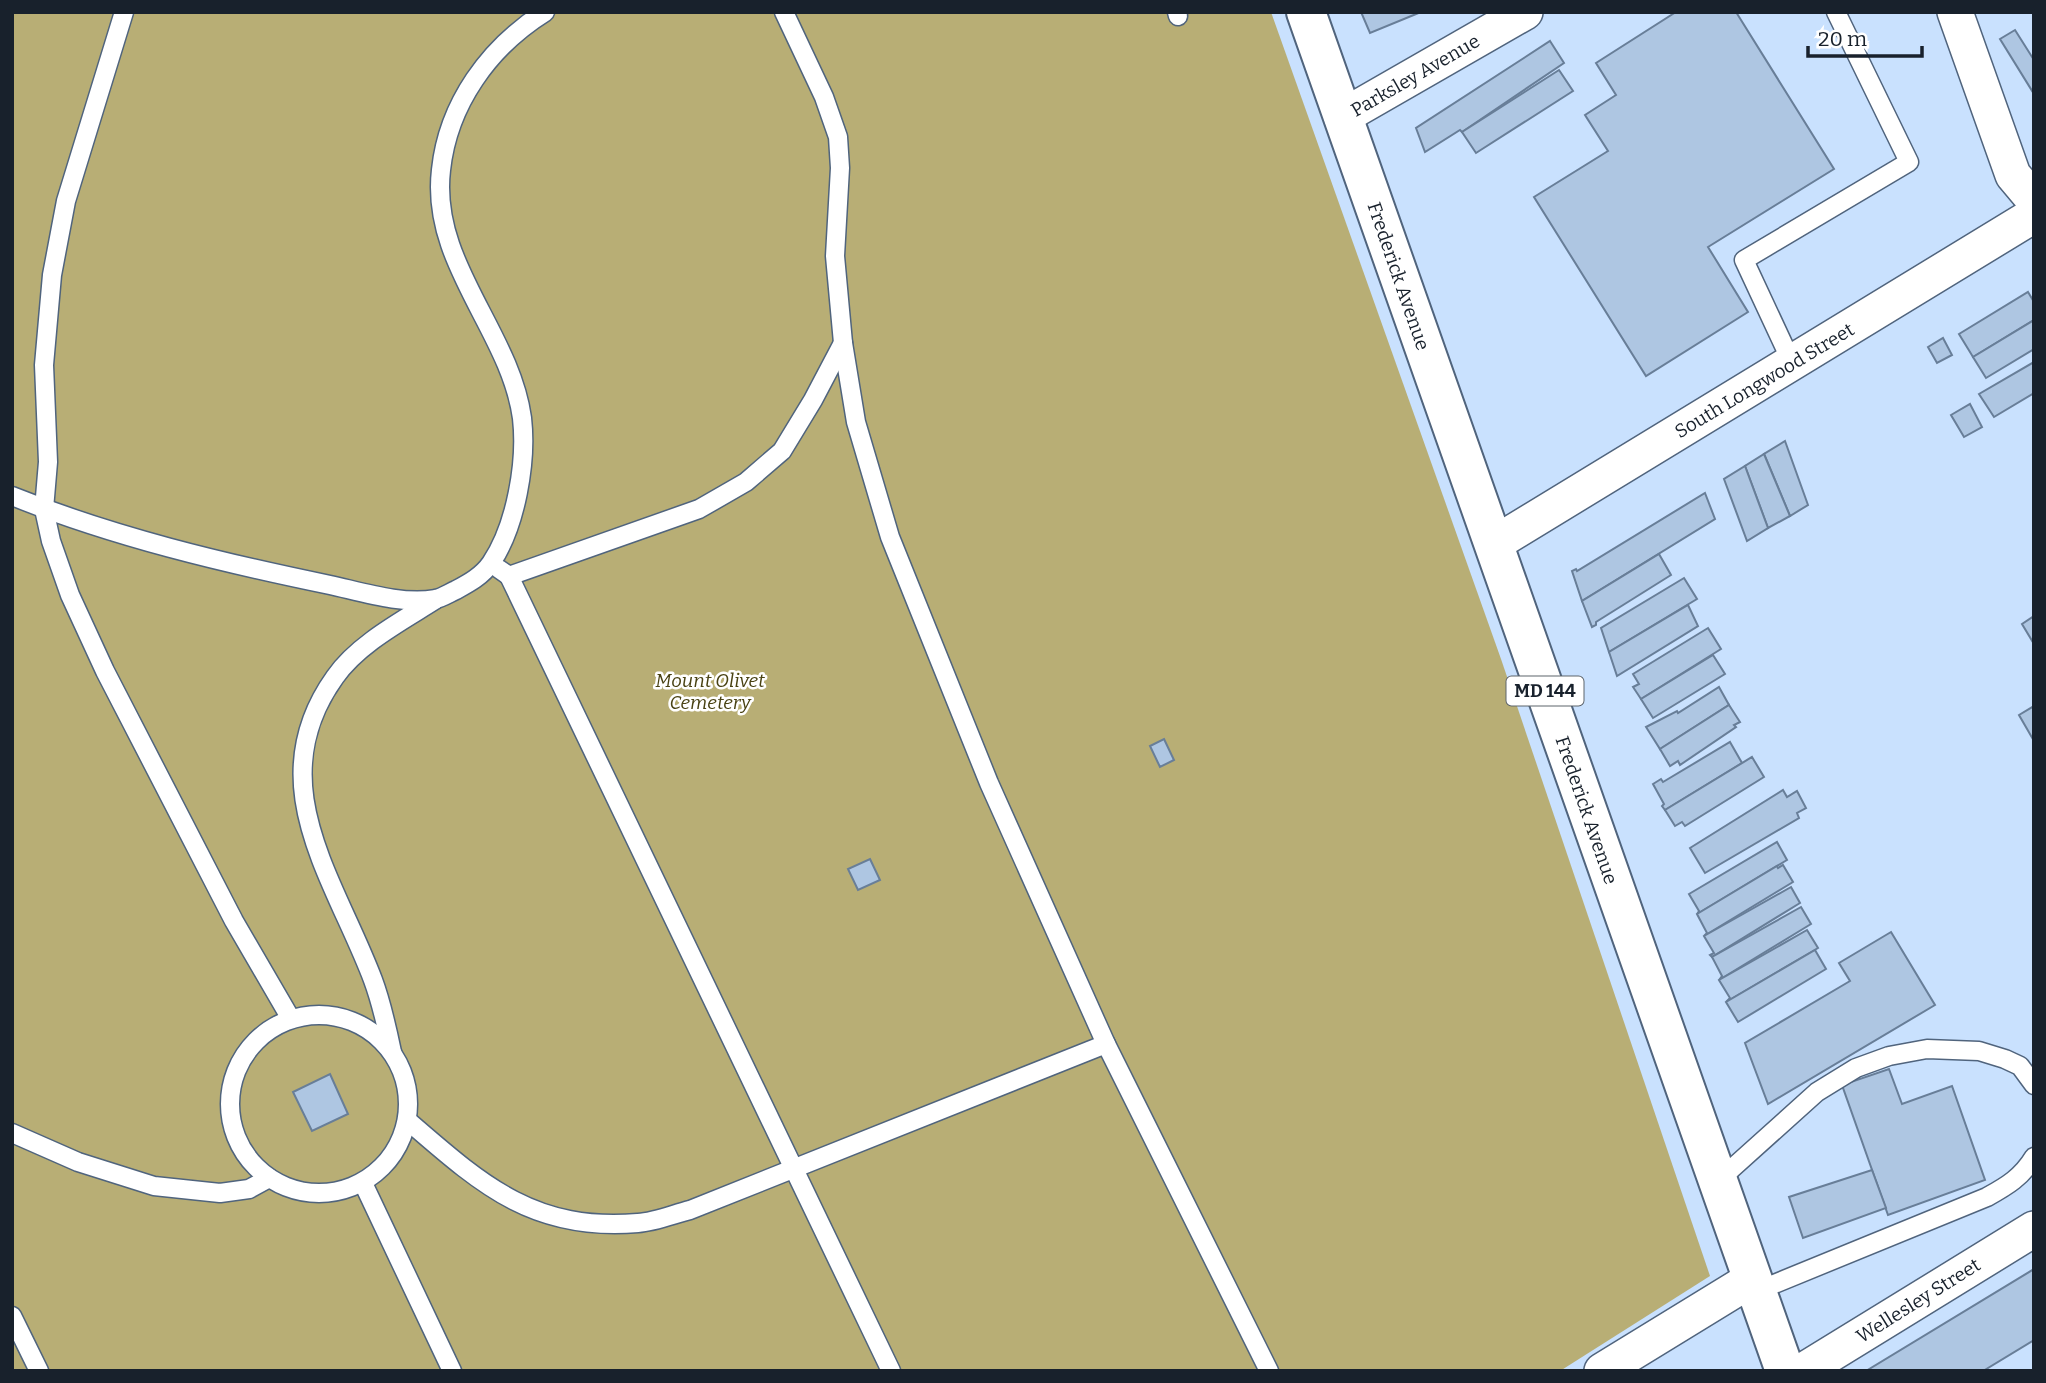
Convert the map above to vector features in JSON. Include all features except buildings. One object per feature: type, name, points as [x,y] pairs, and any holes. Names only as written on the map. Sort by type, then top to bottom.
[{"type":"main road","name":"Frederick Avenue","points":[[1306,12],[1785,1371]]},
{"type":"street","name":"Parksley Avenue","points":[[1342,117],[1524,12]]},
{"type":"street","points":[[1955,12],[2013,175],[2034,200]]},
{"type":"street","name":"South Longwood Street","points":[[1494,544],[2034,215]]},
{"type":"street","name":"Wellesley Street","points":[[1803,1371],[2034,1229]]},
{"type":"street","points":[[1602,1371],[1754,1285]]},
{"type":"lane","points":[[124,12],[66,201],[52,275],[44,365],[48,462],[44,509],[51,541],[70,595],[105,671],[234,921],[291,1019]]},
{"type":"lane","points":[[392,1052],[372,1032],[347,1019],[320,1015],[291,1019],[267,1032],[246,1052],[234,1078],[230,1105],[235,1133],[248,1158],[269,1178],[291,1189],[315,1194],[339,1192],[363,1183],[384,1167],[399,1145],[407,1119],[408,1096],[403,1073],[392,1052],[373,979],[310,833],[303,786],[306,745],[314,713],[336,675],[371,641],[436,599],[473,582],[491,564],[514,513],[521,471],[522,418],[508,370],[450,245],[442,209],[441,170],[452,123],[470,85],[497,50],[545,12]]},
{"type":"lane","points":[[784,12],[824,97],[838,137],[840,168],[835,256],[843,343],[856,422],[890,537],[989,783],[1106,1044],[1269,1371]]},
{"type":"lane","points":[[1792,363],[1744,260],[1909,162],[1836,12]]},
{"type":"lane","points":[[509,576],[699,509],[746,482],[782,451],[843,343]]},
{"type":"lane","points":[[12,496],[144,541],[298,579],[396,599],[436,599]]},
{"type":"lane","points":[[491,564],[509,576],[891,1371]]},
{"type":"lane","points":[[407,1119],[451,1158],[497,1192],[538,1213],[592,1224],[641,1223],[690,1210],[794,1170],[1106,1044]]},
{"type":"lane","points":[[1718,1181],[1817,1092],[1856,1068],[1889,1056],[1927,1049],[1979,1051],[2020,1066],[2034,1085]]},
{"type":"lane","points":[[12,1133],[78,1162],[154,1185],[220,1194],[249,1189],[269,1178]]},
{"type":"lane","points":[[1754,1285],[1987,1197],[2012,1184],[2034,1157]]},
{"type":"lane","points":[[363,1183],[452,1371]]},
{"type":"lane","points":[[12,1316],[39,1371]]},
{"type":"green space","name":"Mount Olivet Cemetery","points":[[12,12],[1271,12],[1501,659],[1710,1276],[1560,1371],[12,1371]]}]
